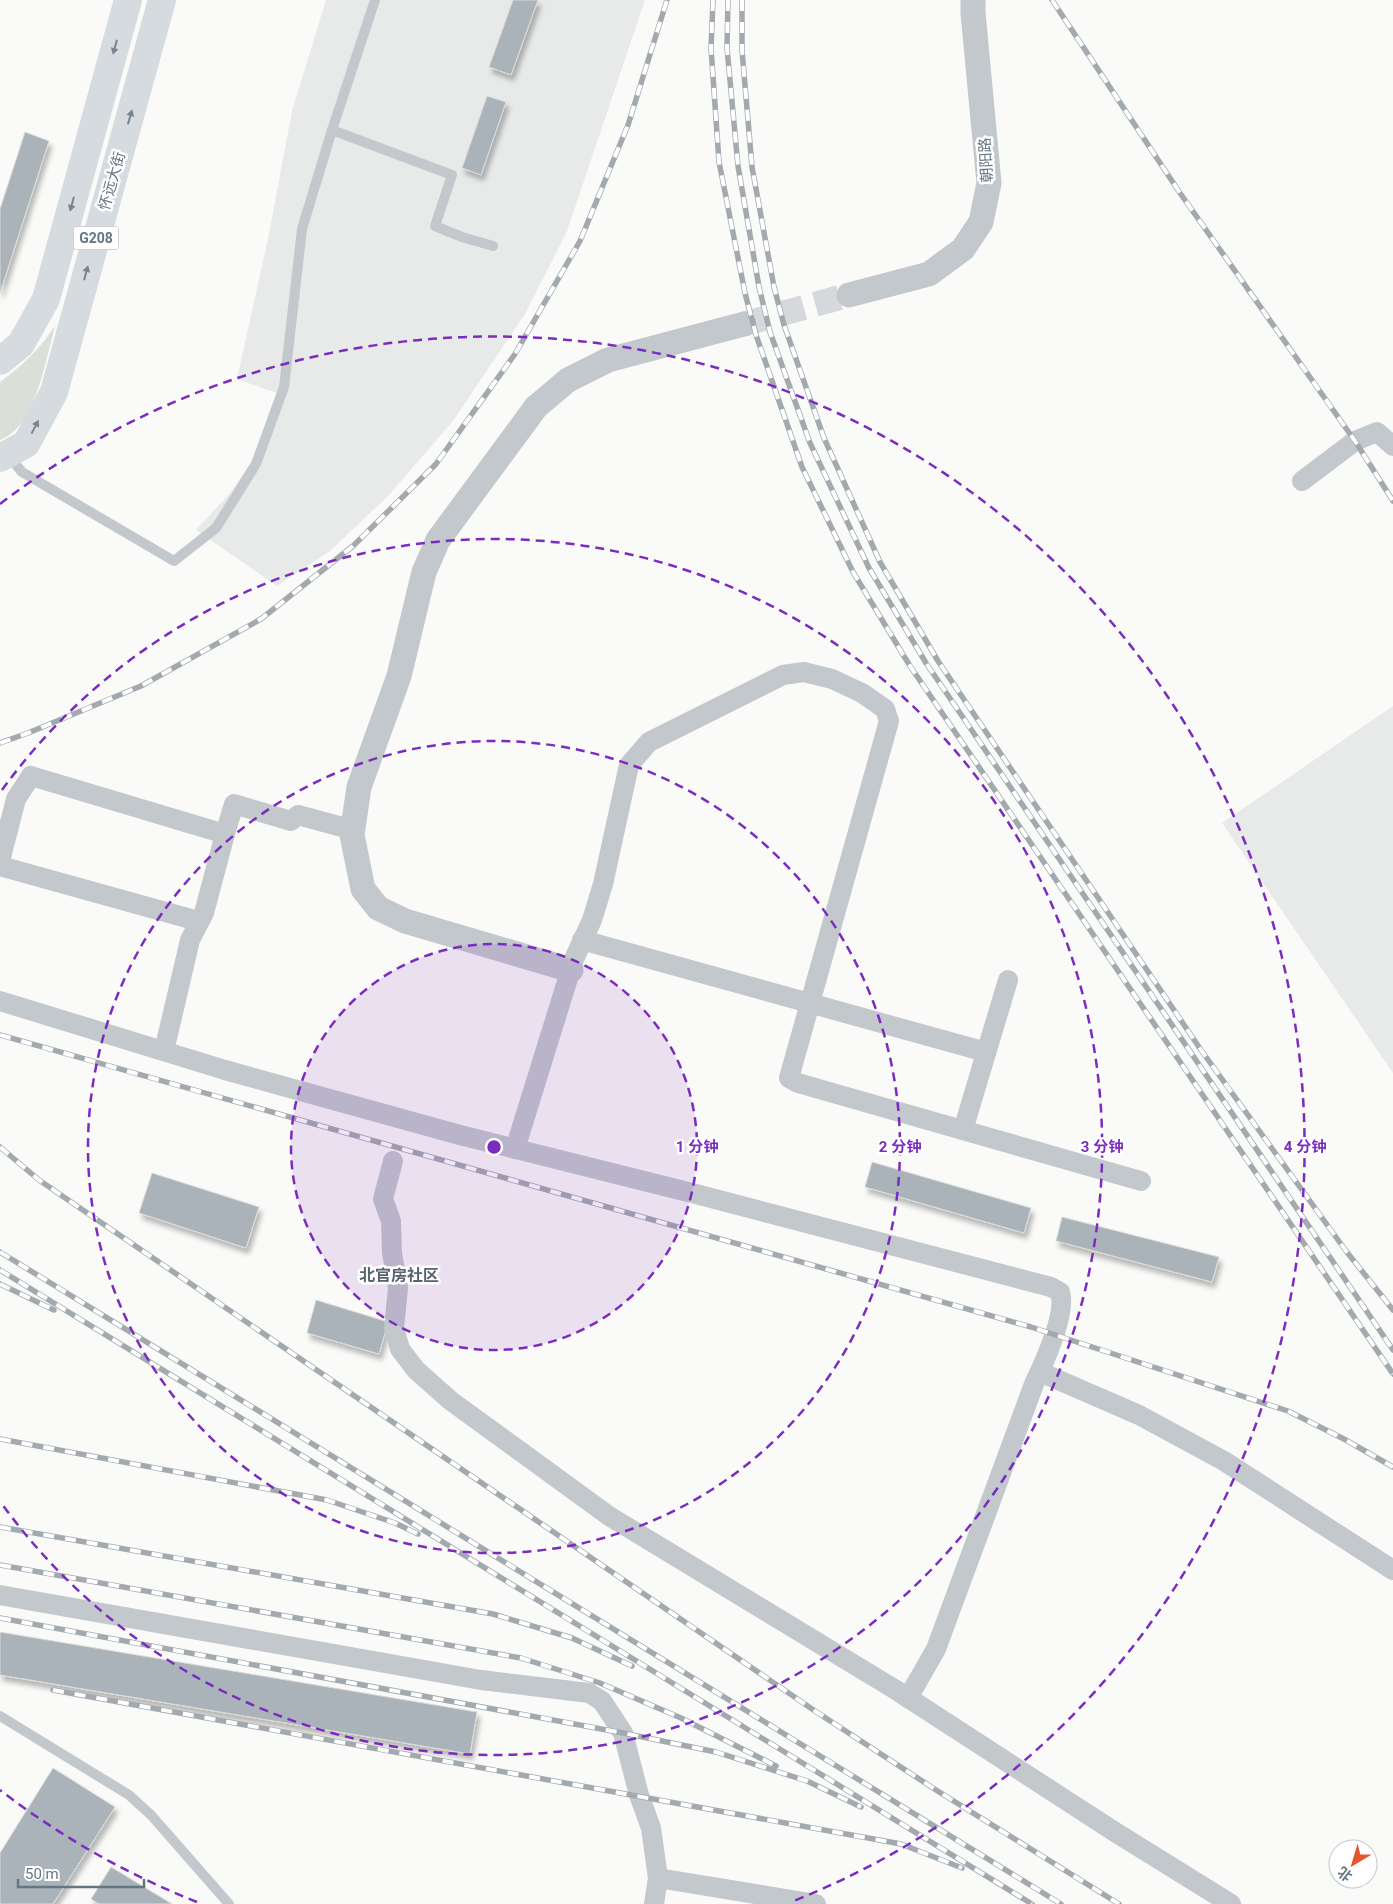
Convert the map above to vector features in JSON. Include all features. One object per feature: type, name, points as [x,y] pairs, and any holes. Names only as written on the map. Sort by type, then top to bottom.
[{"type":"highway","name":"G208","points":[[0,361],[21,344],[46,299],[128,0]]},
{"type":"highway","name":"怀远大街","points":[[4,456],[26,444],[54,392],[162,0]]},
{"type":"street","name":"朝阳路","points":[[849,295],[928,274],[963,249],[981,222],[989,182],[973,13],[974,0]]},
{"type":"street","points":[[571,970],[405,921],[378,908],[362,889],[352,836],[359,787],[399,676],[424,572],[438,540],[536,407],[568,380],[608,360],[744,324]]},
{"type":"street","points":[[1302,481],[1355,441],[1377,432],[1393,446]]},
{"type":"street","points":[[516,1149],[571,970],[592,920],[603,884],[629,765],[649,742],[783,675],[804,672],[832,679],[862,693],[885,709],[889,721],[788,1078],[798,1084],[1141,1181]]},
{"type":"street","points":[[0,861],[16,798],[31,776],[225,834]]},
{"type":"street","points":[[164,1051],[190,940],[198,921],[204,913],[234,804],[291,821],[298,815],[353,830]]},
{"type":"street","points":[[0,866],[198,921]]},
{"type":"street","points":[[582,940],[986,1052]]},
{"type":"street","points":[[963,1130],[1008,980]]},
{"type":"street","points":[[0,1001],[234,1073],[516,1149],[1051,1287],[1060,1292],[1062,1308],[1043,1365],[936,1649],[908,1698]]},
{"type":"street","points":[[393,1162],[383,1199],[391,1221],[392,1253],[398,1288],[394,1328],[400,1349],[416,1370],[451,1401],[609,1516],[908,1698],[1115,1832],[1231,1904]]},
{"type":"street","points":[[1043,1365],[1224,1461],[1393,1570]]},
{"type":"street","points":[[0,1595],[481,1680],[589,1693],[602,1701],[623,1733],[639,1795],[651,1828],[658,1878],[654,1904]]},
{"type":"street","points":[[658,1878],[816,1904]]},
{"type":"lane","points":[[4,456],[22,472],[174,561],[216,528],[256,464],[284,387],[302,229],[332,130],[376,0]]},
{"type":"lane","points":[[332,130],[452,175],[435,226],[462,237],[493,246]]},
{"type":"lane","points":[[0,1716],[129,1795],[151,1815],[229,1904]]},
{"type":"shaded area","points":[[326,0],[645,0],[567,231],[525,314],[453,421],[388,496],[330,551],[277,586],[196,530],[230,493],[255,457],[277,393],[237,379],[268,239],[292,111]]},
{"type":"shaded area","points":[[55,326],[43,373],[30,407],[22,422],[12,433],[0,440],[0,382],[30,357]]},
{"type":"shaded area","points":[[1393,706],[1393,1073],[1222,823]]},
{"type":"building","points":[[513,0],[538,0],[511,75],[489,67]]},
{"type":"building","points":[[487,96],[506,102],[481,175],[462,168]]},
{"type":"building","points":[[25,132],[49,141],[0,293],[0,209]]},
{"type":"building","points":[[872,1162],[1031,1208],[1024,1233],[865,1187]]},
{"type":"building","points":[[152,1173],[259,1207],[246,1248],[139,1213]]},
{"type":"building","points":[[1062,1217],[1219,1257],[1212,1282],[1056,1241]]},
{"type":"building","points":[[316,1300],[388,1322],[379,1354],[307,1333]]},
{"type":"building","points":[[0,1632],[477,1712],[470,1754],[0,1675]]},
{"type":"building","points":[[53,1768],[115,1807],[53,1904],[0,1904],[0,1853]]},
{"type":"building","points":[[111,1867],[172,1904],[99,1904],[91,1899]]},
{"type":"tunnel","points":[[744,324],[849,295]]},
{"type":"railway","points":[[0,743],[141,686],[261,619],[353,546],[436,464],[515,354],[580,241],[628,125],[667,0]]},
{"type":"railway","points":[[713,0],[711,48],[719,162],[745,293],[756,335],[802,467],[853,572],[910,666],[1393,1374]]},
{"type":"railway","points":[[728,0],[727,48],[738,166],[759,287],[770,332],[810,443],[869,568],[926,663],[1393,1350]]},
{"type":"railway","points":[[742,0],[742,50],[752,167],[774,287],[784,325],[824,438],[880,562],[938,661],[1201,1050],[1346,1251],[1393,1310]]},
{"type":"railway","points":[[1052,0],[1180,193],[1355,441],[1393,501]]},
{"type":"railway","points":[[0,1035],[1031,1327],[1288,1411],[1344,1439],[1393,1467]]},
{"type":"railway","points":[[0,1147],[39,1180],[815,1711],[936,1790],[1119,1904]]},
{"type":"railway","points":[[0,1252],[1061,1904]]},
{"type":"railway","points":[[0,1270],[1032,1904]]},
{"type":"railway","points":[[0,1284],[54,1310]]},
{"type":"railway","points":[[0,1439],[327,1500],[395,1523],[418,1534]]},
{"type":"railway","points":[[0,1527],[493,1614],[572,1638],[632,1666]]},
{"type":"railway","points":[[0,1565],[521,1658],[600,1683],[681,1718],[776,1766]]},
{"type":"railway","points":[[0,1618],[623,1733],[716,1752],[807,1781],[861,1807]]},
{"type":"railway","points":[[53,1690],[901,1844],[962,1868]]},
{"type":"district","name":"北官房社区","points":[[399,1275]]}]
